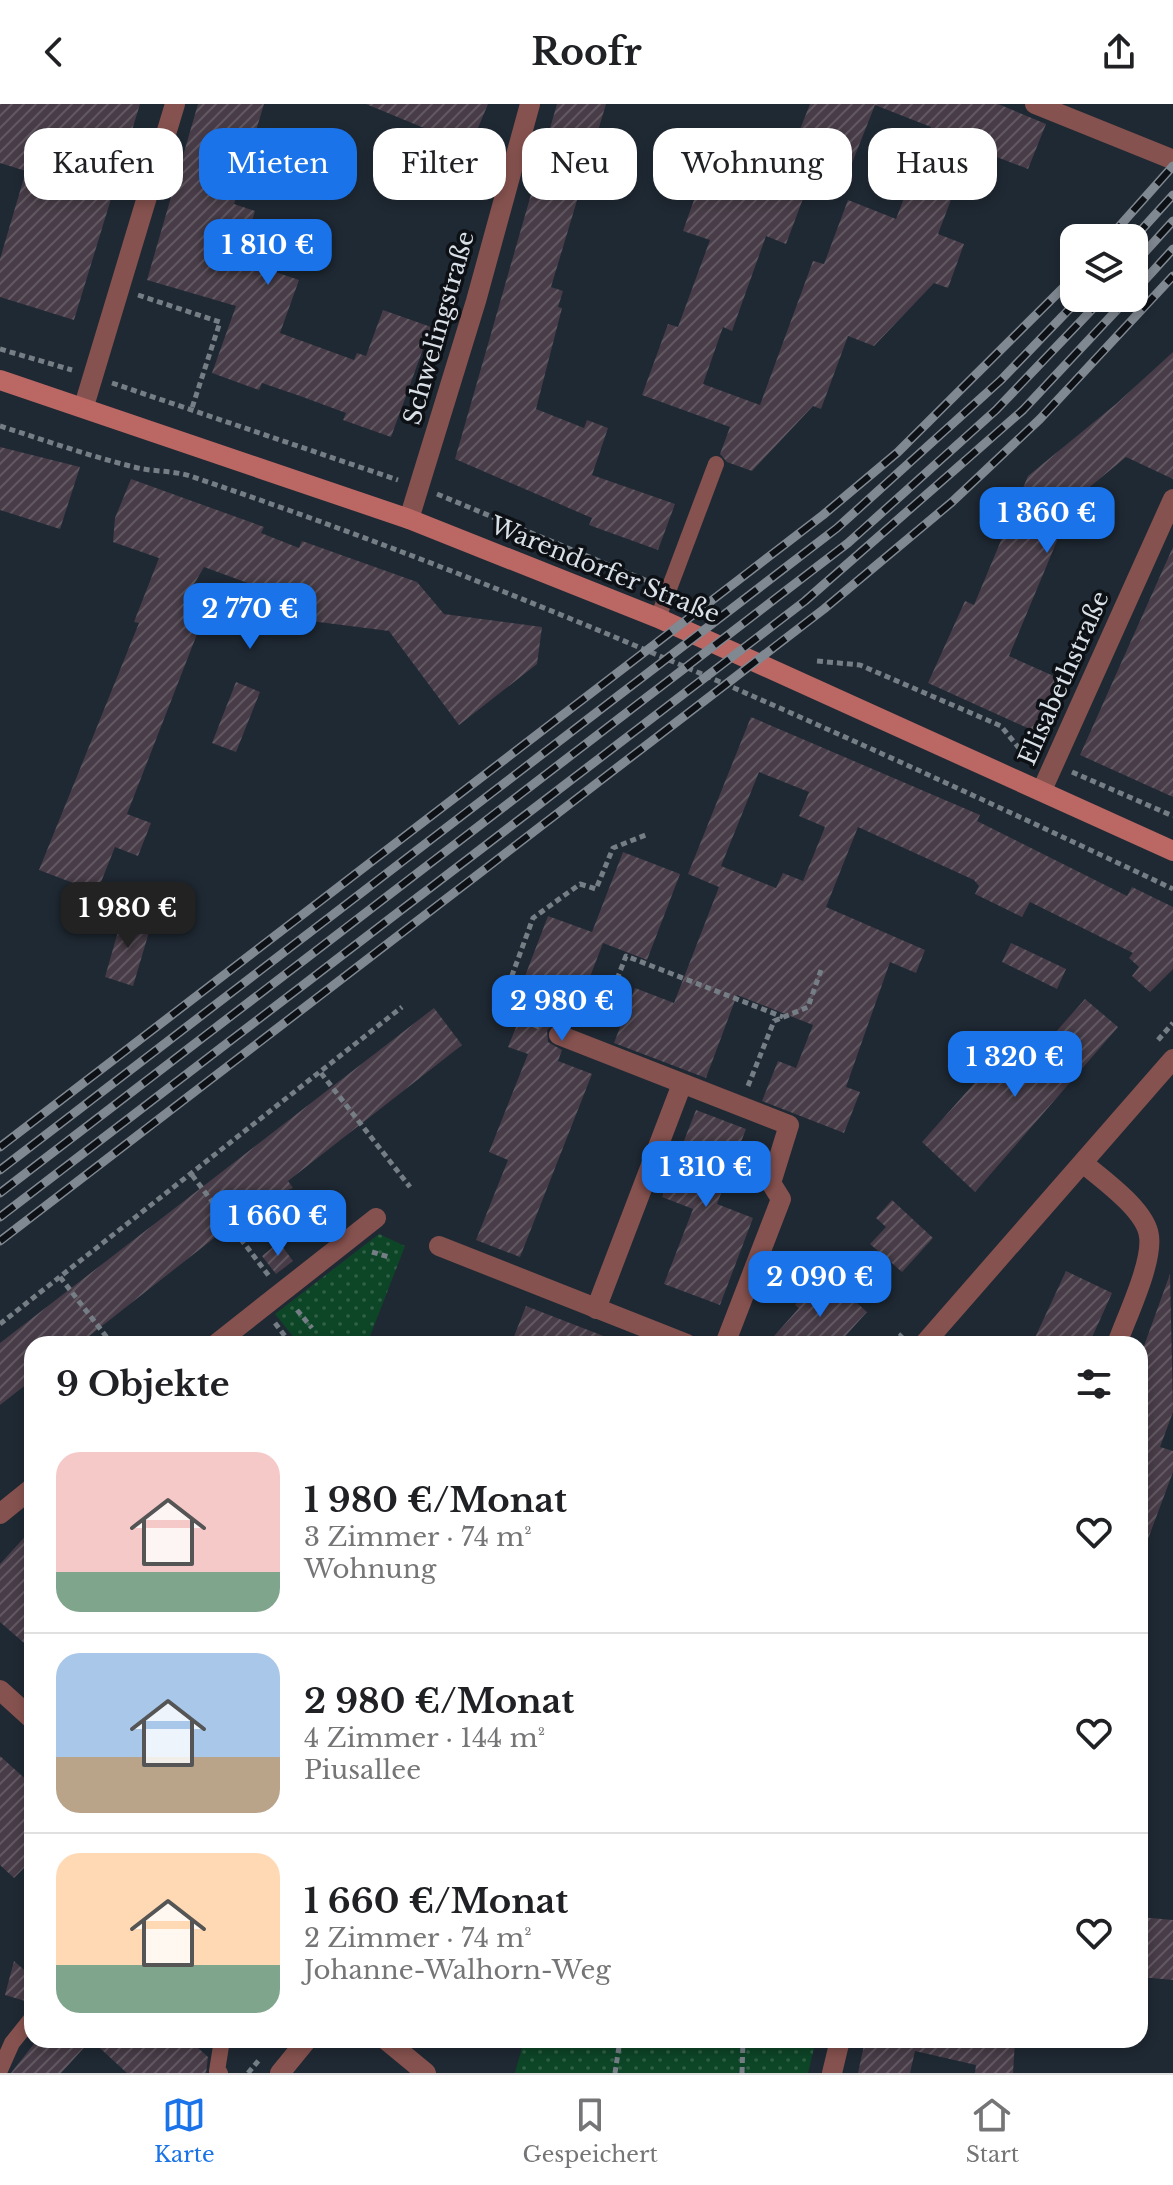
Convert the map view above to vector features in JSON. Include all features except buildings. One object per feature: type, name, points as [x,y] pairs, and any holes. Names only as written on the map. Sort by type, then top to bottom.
[{"type":"main road","name":"Warendorfer Straße","points":[[0,380],[84,406],[409,519],[658,618],[1173,851]]},
{"type":"street","points":[[84,406],[175,104]]},
{"type":"street","name":"Schwelingstraße","points":[[409,519],[476,301],[530,104]]},
{"type":"street","points":[[1035,104],[1169,158]]},
{"type":"street","name":"Elisabethstraße","points":[[1042,790],[1173,499]]},
{"type":"street","points":[[559,1035],[789,1125],[771,1183],[781,1199],[728,1336]]},
{"type":"street","points":[[931,1336],[1173,1059]]},
{"type":"street","points":[[596,1309],[682,1084]]},
{"type":"street","points":[[1083,1163],[1134,1209],[1149,1235],[1146,1258],[1120,1336]]},
{"type":"street","points":[[226,1336],[376,1218]]},
{"type":"street","points":[[439,1246],[666,1336]]},
{"type":"street","points":[[0,1514],[24,1494]]},
{"type":"street","points":[[0,1690],[24,1712]]},
{"type":"street","points":[[280,2073],[300,2048]]},
{"type":"street","points":[[396,2048],[426,2073]]},
{"type":"street","points":[[832,2073],[838,2048]]},
{"type":"lane","points":[[658,618],[716,464]]},
{"type":"lane","points":[[0,2070],[12,2043],[24,2028]]},
{"type":"lane","points":[[220,2073],[217,2071],[221,2048]]},
{"type":"path","points":[[120,289],[220,322],[191,411]]},
{"type":"path","points":[[0,349],[93,377]]},
{"type":"path","points":[[0,426],[136,468],[185,475],[377,543],[625,641],[823,725],[1173,889]]},
{"type":"path","points":[[559,1035],[499,1011],[533,918],[580,884],[596,889],[613,848],[648,834]]},
{"type":"path","points":[[591,1048],[626,956],[783,1017]]},
{"type":"path","points":[[740,1106],[774,1021],[808,1007],[821,970]]},
{"type":"path","points":[[0,1324],[402,1007]]},
{"type":"path","points":[[321,1073],[410,1187]]},
{"type":"path","points":[[192,1175],[282,1293]]},
{"type":"path","points":[[60,1277],[106,1336]]},
{"type":"path","points":[[297,1310],[312,1328]]},
{"type":"path","points":[[615,2073],[619,2048]]},
{"type":"path","points":[[742,2073],[743,2048]]},
{"type":"green space","points":[[379,1234],[405,1246],[370,1336],[293,1336],[275,1314]]},
{"type":"green space","points":[[522,2048],[814,2048],[808,2073],[515,2073]]},
{"type":"railway","points":[[1121,224],[1173,166]]},
{"type":"railway","points":[[1147,224],[1173,195]]},
{"type":"railway","points":[[1148,249],[1173,221]]},
{"type":"railway","points":[[1148,277],[1173,249]]},
{"type":"railway","points":[[0,1241],[824,609],[952,502],[1040,419],[1173,276]]},
{"type":"railway","points":[[0,1147],[823,515],[898,452],[1060,291]]},
{"type":"railway","points":[[0,1170],[837,528],[1001,380],[1067,312]]},
{"type":"railway","points":[[0,1193],[848,543],[996,410],[1090,312]]},
{"type":"railway","points":[[0,1217],[805,601],[1023,410],[1115,312]]}]
